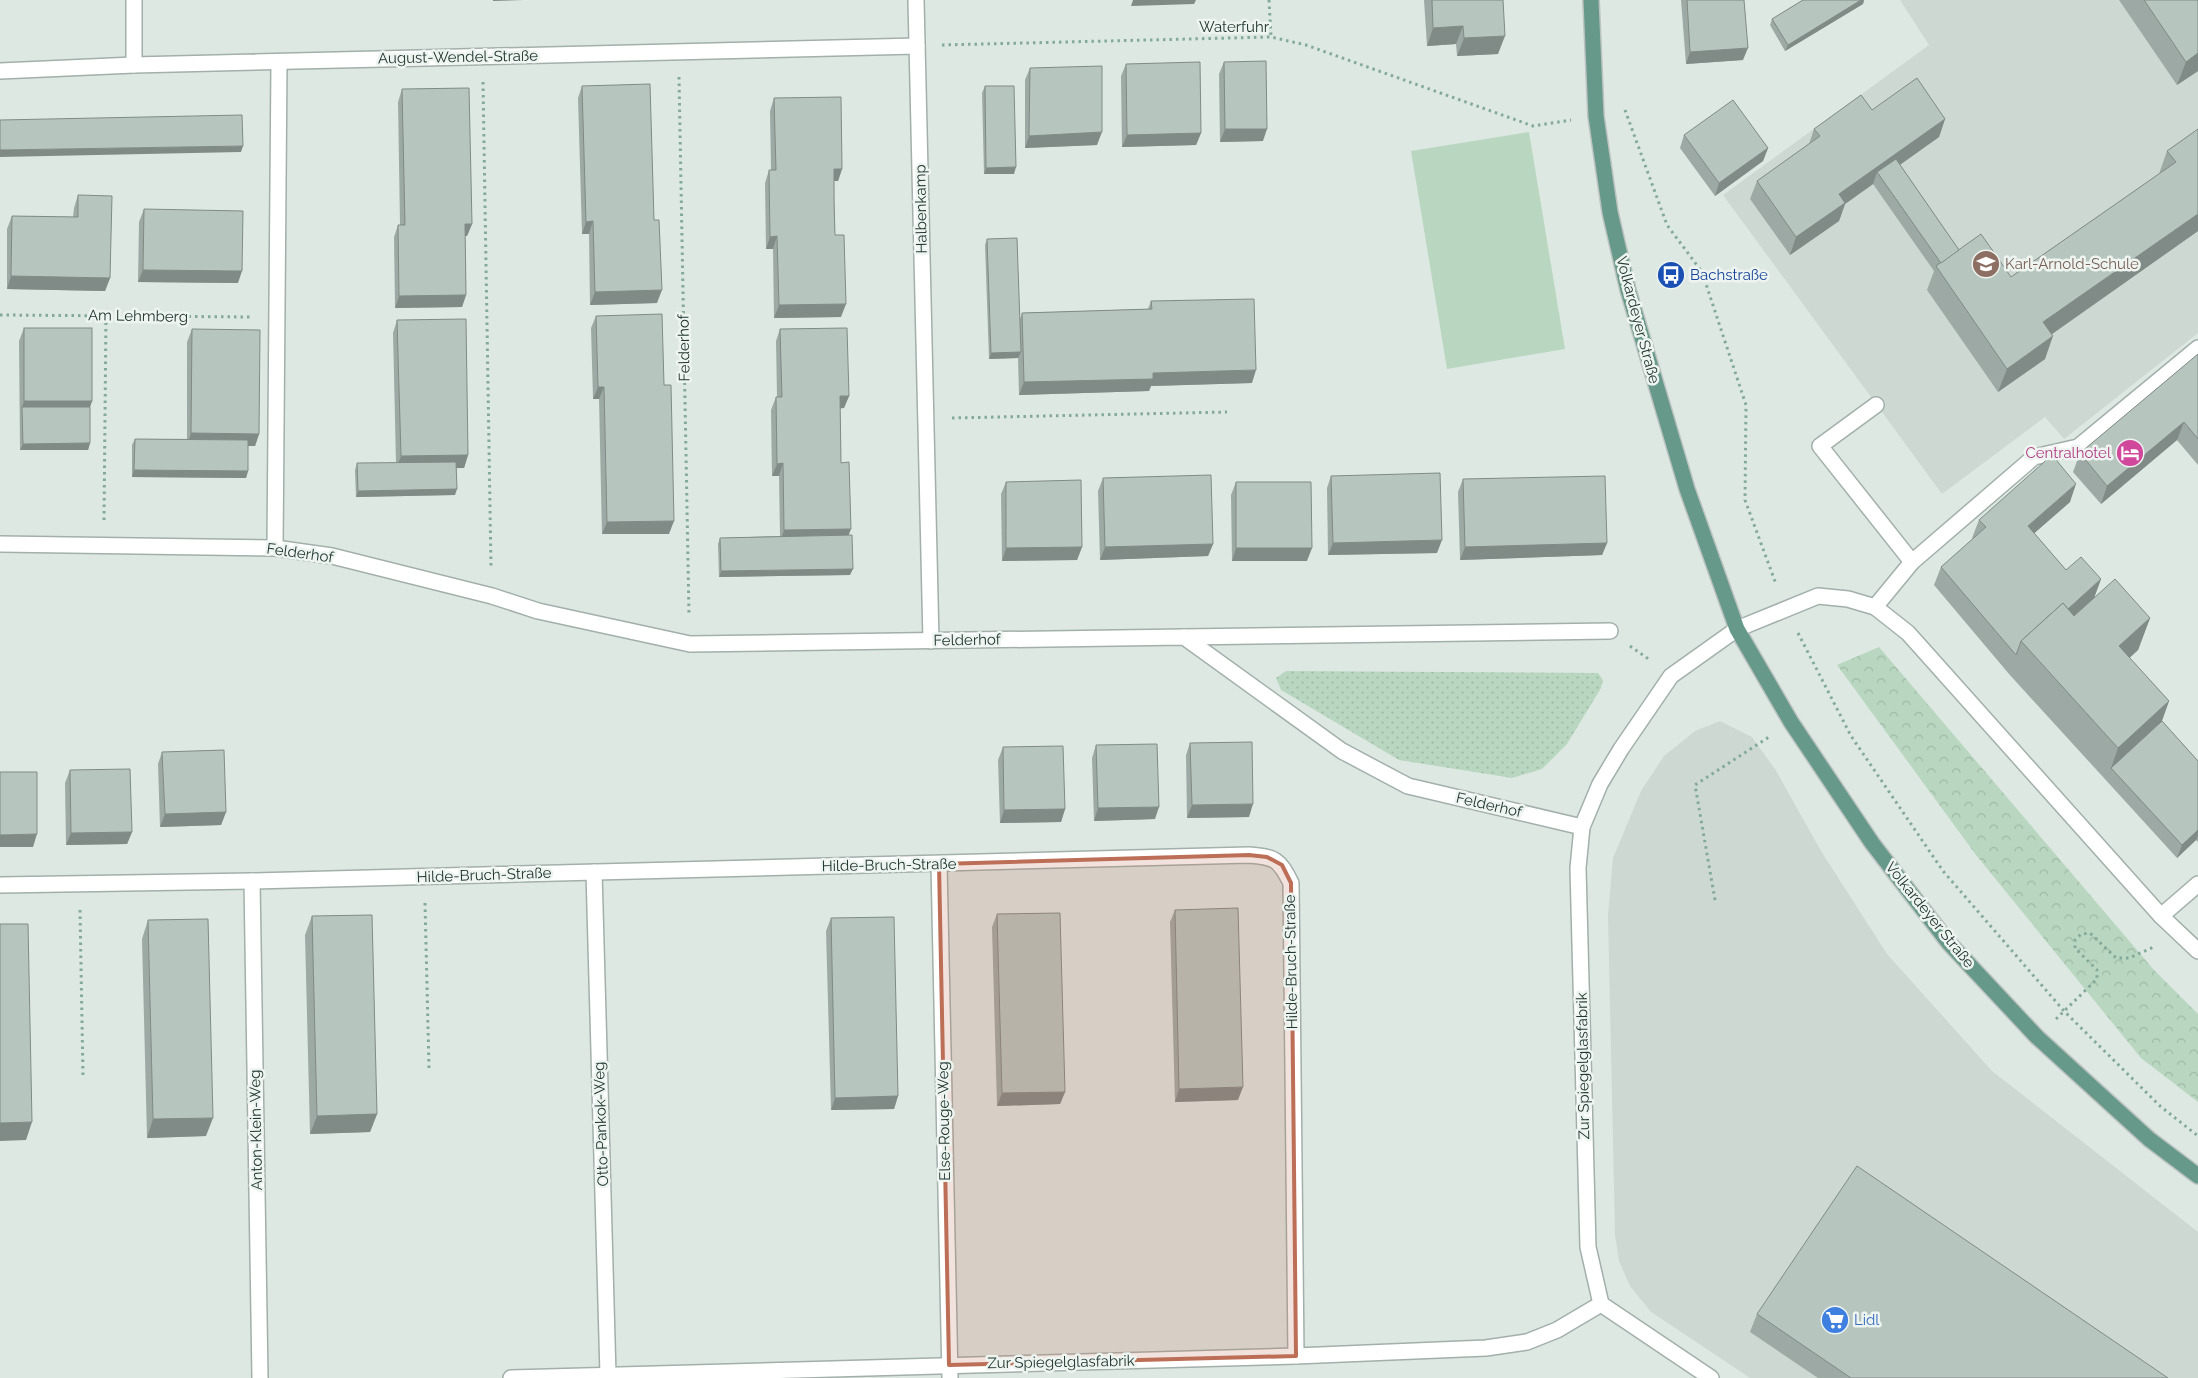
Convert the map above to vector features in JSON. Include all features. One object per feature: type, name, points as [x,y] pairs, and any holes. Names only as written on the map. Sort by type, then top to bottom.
[{"type":"main road","name":"Volkardeyer Straße","points":[[1591,0],[1596,116],[1610,212],[1628,290],[1687,489],[1737,628],[1791,722],[1872,843],[1948,942],[2037,1037],[2149,1139],[2198,1176]]},
{"type":"street","points":[[134,0],[134,65]]},
{"type":"street","name":"Halbenkamp","points":[[916,0],[931,641]]},
{"type":"street","name":"August-Wendel-Straße","points":[[0,71],[134,65],[917,46]]},
{"type":"street","points":[[275,548],[279,62]]},
{"type":"street","points":[[1875,607],[1912,562],[2034,457],[2078,447],[2198,348]]},
{"type":"street","points":[[1876,405],[1820,446],[1912,562]]},
{"type":"street","name":"Felderhof","points":[[0,544],[275,548],[332,556],[492,596],[538,611],[690,644],[1610,632]]},
{"type":"street","points":[[1582,827],[1600,784],[1671,676],[1737,628],[1818,596],[1848,599],[1875,607],[1908,633],[2161,916],[2198,951]]},
{"type":"street","name":"Felderhof","points":[[1184,637],[1342,751],[1408,786],[1582,827]]},
{"type":"street","name":"Zur Spiegelglasfabrik","points":[[511,1378],[949,1371],[1486,1348],[1527,1342],[1557,1330],[1601,1304],[1588,1246],[1578,868],[1582,827]]},
{"type":"street","name":"Hilde-Bruch-Straße","points":[[0,885],[424,877],[1249,855],[1267,857],[1282,865],[1291,883],[1296,1356]]},
{"type":"street","name":"Else-Rouge-Weg","points":[[939,864],[949,1371]]},
{"type":"street","name":"Otto-Pankok-Weg","points":[[594,872],[608,1375]]},
{"type":"street","name":"Anton-Klein-Weg","points":[[252,881],[260,1378]]},
{"type":"street","points":[[2161,916],[2198,884]]},
{"type":"street","points":[[1601,1304],[1711,1378]]},
{"type":"path","points":[[1269,0],[1271,36]]},
{"type":"path","name":"Waterfuhr","points":[[917,46],[1271,36],[1306,45],[1533,126],[1596,116]]},
{"type":"path","name":"Felderhof","points":[[679,52],[690,644]]},
{"type":"path","points":[[482,56],[492,596]]},
{"type":"path","points":[[1624,102],[1625,112],[1667,225],[1702,272],[1746,405],[1745,500],[1785,609],[1851,736],[1943,871],[2064,1011],[2160,1106],[2198,1136]]},
{"type":"path","name":"Am Lehmberg","points":[[0,315],[276,318]]},
{"type":"path","points":[[104,546],[106,316]]},
{"type":"path","points":[[926,418],[1226,412]]},
{"type":"path","points":[[1610,632],[1671,676]]},
{"type":"path","points":[[1716,900],[1695,785],[1791,722]]},
{"type":"path","points":[[424,877],[429,1068]]},
{"type":"path","points":[[80,884],[83,1077]]},
{"type":"path","points":[[2037,1037],[2097,979],[2097,970],[2075,948],[2075,940],[2081,934],[2090,933],[2116,958],[2129,958],[2182,935]]},
{"type":"highlighted area","points":[[1249,855],[1267,857],[1282,865],[1291,883],[1296,1356],[949,1365],[939,864]]},
{"type":"shaded area","name":"Karl-Arnold-Schule","points":[[1900,0],[2198,0],[2198,333],[2064,439],[2045,417],[1942,494],[1723,195],[1929,45]]},
{"type":"shaded area","points":[[1720,721],[1752,737],[1775,769],[1821,851],[1887,954],[1992,1071],[2198,1232],[2198,1378],[1750,1378],[1651,1312],[1630,1286],[1619,1261],[1615,1235],[1608,915],[1613,858],[1641,791],[1664,756],[1695,731]]},
{"type":"green space","points":[[1529,132],[1565,349],[1447,369],[1411,151]]},
{"type":"green space","points":[[1879,647],[2154,970],[2198,1014],[2198,1102],[2141,1058],[1976,855],[1837,665]]},
{"type":"green space","points":[[1286,671],[1598,673],[1603,680],[1601,688],[1567,744],[1542,769],[1512,778],[1399,760],[1281,690],[1276,678]]},
{"type":"building","points":[[1432,0],[1503,0],[1505,36],[1464,38],[1463,26],[1433,28]]},
{"type":"building","points":[[1687,0],[1744,0],[1748,48],[1690,52]]},
{"type":"building","points":[[1803,0],[1861,0],[1788,45],[1772,19]]},
{"type":"building","points":[[2144,0],[2198,0],[2198,53],[2186,62]]},
{"type":"building","points":[[1266,61],[1267,129],[1225,129],[1224,62]]},
{"type":"building","points":[[1200,62],[1201,133],[1127,135],[1126,64]]},
{"type":"building","points":[[1102,66],[1102,132],[1029,136],[1030,68]]},
{"type":"building","points":[[1917,78],[1945,119],[1839,194],[1845,203],[1796,237],[1757,181],[1820,136],[1814,129],[1861,95],[1872,110]]},
{"type":"building","points":[[650,84],[654,220],[659,220],[662,290],[595,292],[593,221],[586,222],[582,86]]},
{"type":"building","points":[[985,86],[1014,86],[1016,167],[986,168]]},
{"type":"building","points":[[469,88],[472,224],[465,224],[466,295],[399,296],[398,225],[405,225],[402,89]]},
{"type":"building","points":[[841,97],[842,169],[834,169],[834,202],[835,235],[844,235],[846,304],[779,305],[777,236],[770,237],[769,170],[776,170],[774,98]]},
{"type":"building","points":[[1733,100],[1768,148],[1719,183],[1684,135]]},
{"type":"building","points":[[242,115],[243,146],[0,150],[0,120]]},
{"type":"building","points":[[2198,129],[2198,214],[2043,322],[2053,336],[2007,369],[1936,266],[1981,234],[2011,277],[2176,162],[2167,151]]},
{"type":"building","points":[[1896,159],[1959,250],[1941,263],[1877,172]]},
{"type":"building","points":[[78,195],[112,196],[110,278],[11,276],[12,216],[78,217]]},
{"type":"building","points":[[144,209],[243,211],[242,271],[143,270]]},
{"type":"building","points":[[1017,238],[1021,352],[991,353],[987,239]]},
{"type":"building","points":[[1254,299],[1256,370],[1153,373],[1153,379],[1024,382],[1022,313],[1152,309],[1151,301]]},
{"type":"building","points":[[662,314],[664,385],[671,385],[674,521],[607,522],[604,387],[598,387],[596,316]]},
{"type":"building","points":[[466,319],[468,455],[401,456],[397,320]]},
{"type":"building","points":[[24,328],[92,328],[92,401],[24,401]]},
{"type":"building","points":[[847,328],[849,396],[840,396],[841,463],[849,462],[851,529],[784,530],[783,463],[777,464],[776,397],[782,397],[780,329]]},
{"type":"building","points":[[192,329],[260,330],[259,434],[191,433]]},
{"type":"building","points":[[2198,354],[2198,439],[2184,422],[2107,486],[2080,453]]},
{"type":"building","points":[[22,407],[90,407],[90,443],[23,444]]},
{"type":"building","points":[[135,439],[248,440],[248,471],[134,470]]},
{"type":"building","points":[[2052,455],[2076,484],[2028,526],[2066,570],[2081,557],[2101,579],[2068,609],[2063,603],[2021,641],[2016,655],[1941,567],[1986,527],[1979,520]]},
{"type":"building","points":[[456,462],[457,489],[358,491],[357,463]]},
{"type":"building","points":[[1440,473],[1442,540],[1333,543],[1331,476]]},
{"type":"building","points":[[1211,475],[1213,544],[1105,547],[1103,478]]},
{"type":"building","points":[[1605,476],[1607,543],[1465,547],[1463,479]]},
{"type":"building","points":[[1081,480],[1082,547],[1006,548],[1006,482]]},
{"type":"building","points":[[1236,482],[1311,482],[1312,548],[1236,548]]},
{"type":"building","points":[[852,535],[853,569],[721,571],[720,538]]},
{"type":"building","points":[[2115,579],[2150,618],[2119,646],[2169,701],[2118,748],[2021,641],[2063,603],[2074,616]]},
{"type":"building","points":[[2162,721],[2198,761],[2198,830],[2182,845],[2111,768]]},
{"type":"building","points":[[1252,742],[1253,804],[1192,805],[1190,743]]},
{"type":"building","points":[[1157,744],[1159,807],[1098,808],[1096,745]]},
{"type":"building","points":[[1063,746],[1065,809],[1004,810],[1003,747]]},
{"type":"building","points":[[224,750],[226,812],[165,814],[162,752]]},
{"type":"building","points":[[130,769],[132,832],[71,833],[70,770]]},
{"type":"building","points":[[0,772],[37,772],[37,834],[0,835]]},
{"type":"building","points":[[1238,908],[1243,1087],[1179,1089],[1175,910]]},
{"type":"building","points":[[1060,913],[1065,1092],[1002,1093],[997,914]]},
{"type":"building","points":[[372,915],[377,1114],[317,1116],[312,916]]},
{"type":"building","points":[[894,917],[898,1096],[835,1098],[831,918]]},
{"type":"building","points":[[208,919],[213,1118],[153,1119],[148,920]]},
{"type":"building","points":[[0,924],[28,924],[32,1122],[0,1123]]},
{"type":"building","points":[[1857,1166],[2168,1378],[1851,1378],[1757,1314]]},
{"type":"place","name":"Karl-Arnold-Schule","points":[[1986,264]]},
{"type":"place","name":"Bachstraße","points":[[1671,275]]},
{"type":"place","name":"Centralhotel","points":[[2130,453]]},
{"type":"place","name":"Lidl","points":[[1835,1320]]}]
